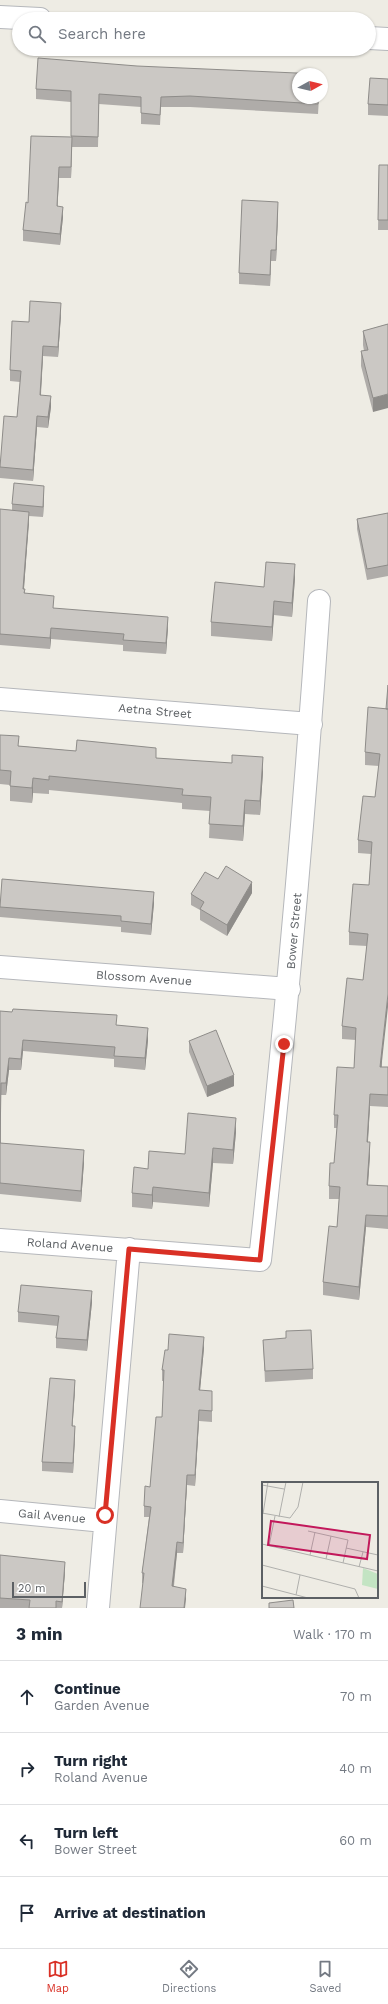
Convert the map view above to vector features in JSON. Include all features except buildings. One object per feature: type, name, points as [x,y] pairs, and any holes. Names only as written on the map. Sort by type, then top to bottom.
[{"type":"street","points":[[0,17],[12,18]]},
{"type":"street","points":[[376,38],[388,39]]},
{"type":"street","name":"Bower Street","points":[[260,1260],[289,989],[311,724],[319,601]]},
{"type":"street","name":"Aetna Street","points":[[0,699],[311,724]]},
{"type":"street","name":"Blossom Avenue","points":[[0,967],[289,989]]},
{"type":"street","name":"Roland Avenue","points":[[0,1240],[260,1260]]},
{"type":"street","points":[[98,1608],[104,1521],[129,1249]]},
{"type":"street","name":"Gail Avenue","points":[[0,1512],[104,1521]]},
{"type":"route","points":[[105,1515],[129,1249],[260,1260],[284,1044]]}]
